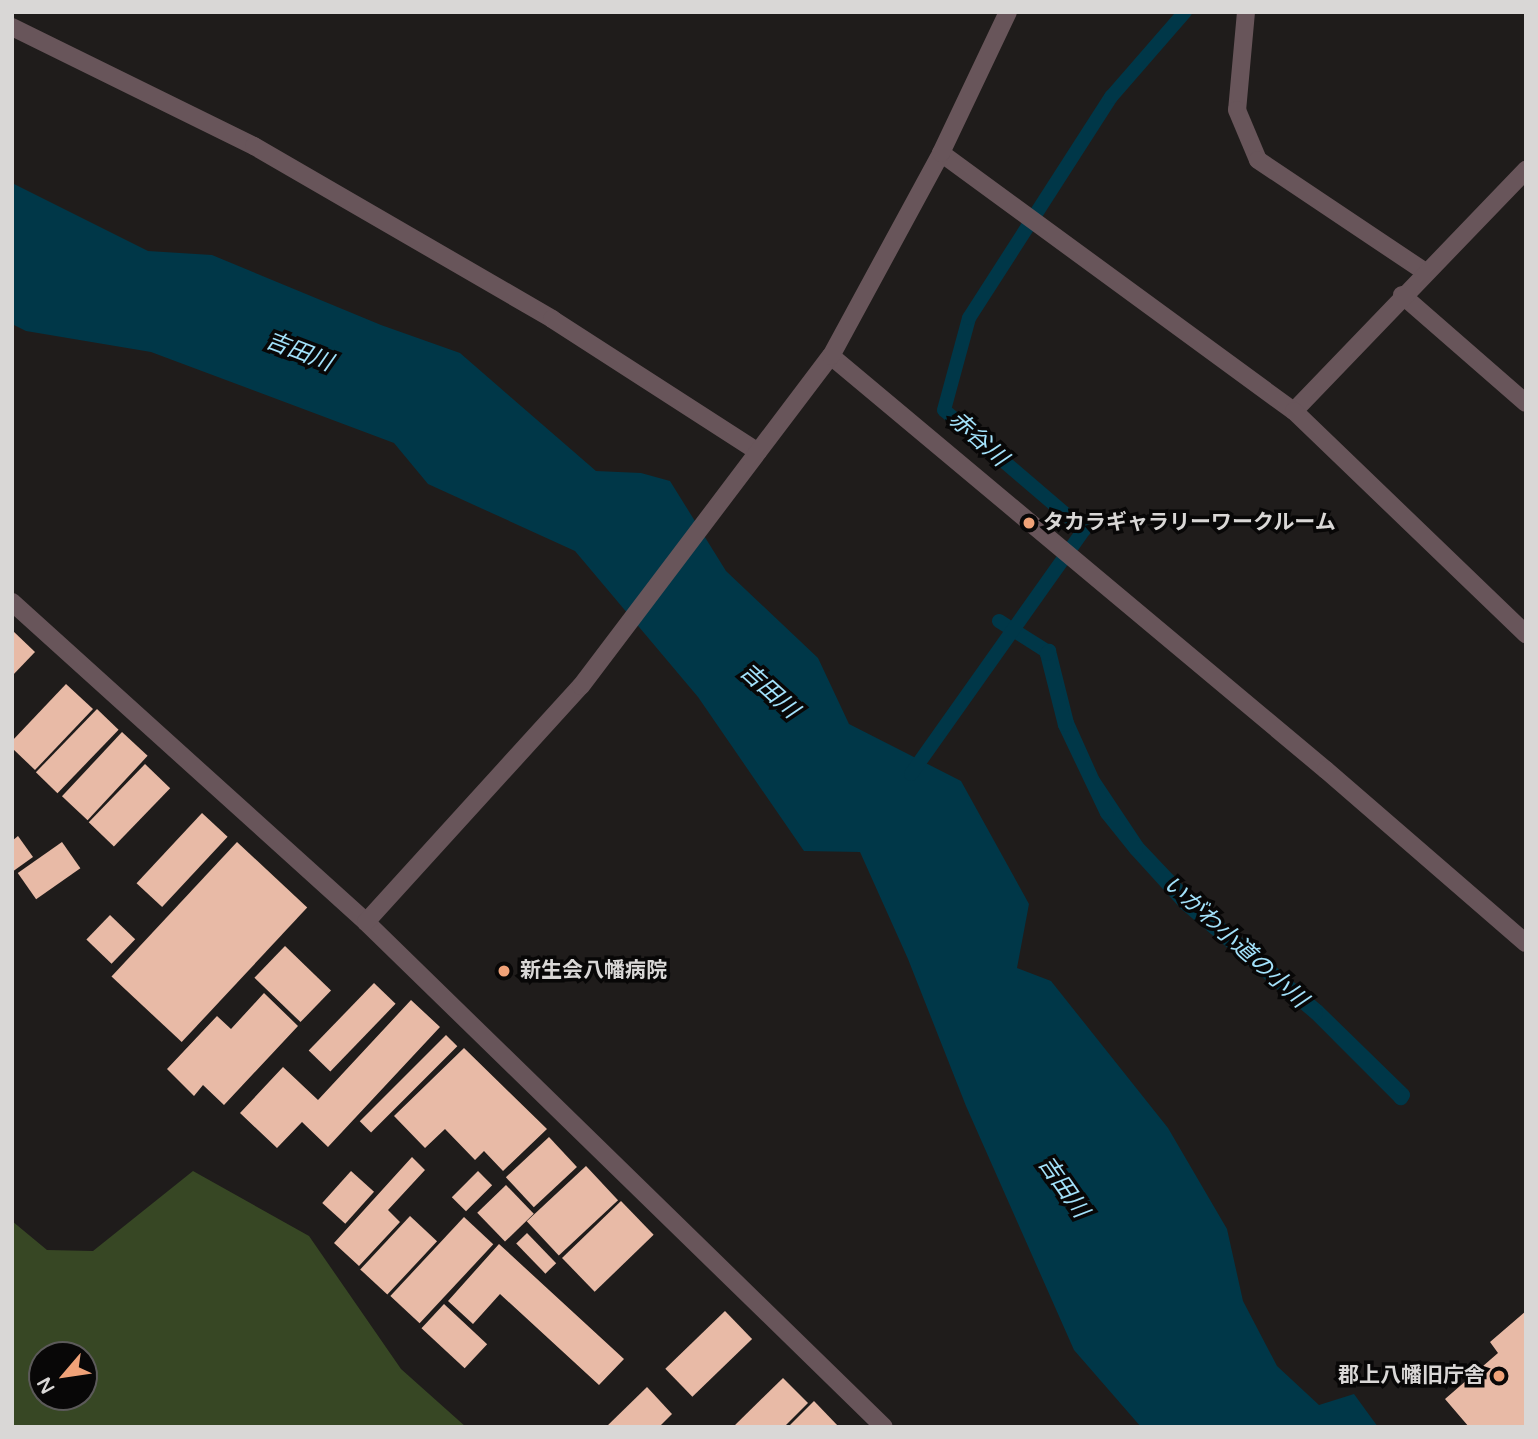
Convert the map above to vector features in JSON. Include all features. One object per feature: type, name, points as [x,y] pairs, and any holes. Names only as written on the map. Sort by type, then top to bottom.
[{"type":"street","points":[[366,922],[581,686],[831,356],[941,153],[1009,12]]},
{"type":"street","points":[[1246,12],[1237,110],[1258,160],[1425,272]]},
{"type":"street","points":[[12,27],[254,146],[552,319],[758,452]]},
{"type":"street","points":[[941,153],[1294,411],[1526,634]]},
{"type":"street","points":[[1294,411],[1526,170]]},
{"type":"street","points":[[1402,296],[1526,403]]},
{"type":"street","points":[[831,356],[1326,770],[1526,943]]},
{"type":"street","points":[[12,602],[366,922],[884,1427]]},
{"type":"green space","points":[[193,1171],[309,1236],[401,1369],[466,1427],[12,1427],[12,1221],[47,1250],[93,1251]]},
{"type":"water","name":"吉田川","points":[[12,183],[148,251],[212,255],[381,325],[460,353],[596,471],[641,473],[670,481],[726,571],[818,658],[849,724],[961,781],[1029,904],[1017,968],[1051,981],[1168,1128],[1227,1229],[1243,1301],[1277,1366],[1319,1405],[1354,1394],[1378,1427],[1141,1427],[1074,1350],[966,1106],[908,959],[860,852],[804,851],[698,697],[575,551],[428,484],[394,443],[151,352],[26,331],[12,324]]},
{"type":"building","points":[[12,630],[35,652],[12,676]]},
{"type":"building","points":[[66,684],[93,709],[35,770],[12,748],[12,741]]},
{"type":"building","points":[[97,709],[119,730],[57,793],[36,772]]},
{"type":"building","points":[[122,732],[148,756],[88,820],[62,796]]},
{"type":"building","points":[[145,764],[170,788],[114,847],[89,822]]},
{"type":"building","points":[[202,813],[228,837],[162,907],[137,883]]},
{"type":"building","points":[[18,836],[33,857],[12,872],[12,841]]},
{"type":"building","points":[[62,842],[80,868],[36,899],[18,873]]},
{"type":"building","points":[[237,842],[307,907],[182,1042],[112,977]]},
{"type":"building","points":[[110,915],[135,939],[112,964],[86,939]]},
{"type":"building","points":[[285,946],[331,990],[300,1022],[254,978]]},
{"type":"building","points":[[374,983],[396,1004],[330,1071],[309,1051]]},
{"type":"building","points":[[264,993],[298,1026],[224,1105],[203,1085],[194,1096],[167,1069],[217,1016],[231,1029]]},
{"type":"building","points":[[411,1000],[440,1027],[328,1147],[302,1122],[277,1148],[240,1113],[283,1067],[318,1100]]},
{"type":"building","points":[[446,1035],[457,1046],[371,1133],[360,1121]]},
{"type":"building","points":[[464,1048],[547,1129],[503,1171],[484,1151],[475,1160],[445,1129],[425,1148],[394,1116]]},
{"type":"building","points":[[549,1137],[577,1167],[534,1207],[506,1177]]},
{"type":"building","points":[[412,1157],[425,1170],[388,1210],[400,1222],[359,1266],[334,1243]]},
{"type":"building","points":[[586,1166],[618,1200],[559,1256],[527,1221]]},
{"type":"building","points":[[351,1171],[374,1192],[345,1224],[322,1203]]},
{"type":"building","points":[[478,1171],[492,1185],[466,1211],[452,1197]]},
{"type":"building","points":[[506,1185],[534,1214],[505,1242],[477,1213]]},
{"type":"building","points":[[621,1201],[654,1235],[595,1292],[562,1258]]},
{"type":"building","points":[[410,1216],[437,1241],[387,1295],[360,1269]]},
{"type":"building","points":[[464,1217],[493,1244],[420,1323],[390,1296]]},
{"type":"building","points":[[527,1233],[556,1263],[545,1274],[516,1243]]},
{"type":"building","points":[[499,1244],[624,1359],[599,1385],[500,1294],[473,1324],[448,1301]]},
{"type":"building","points":[[444,1304],[487,1344],[465,1368],[421,1328]]},
{"type":"building","points":[[725,1311],[752,1339],[692,1397],[665,1369]]},
{"type":"building","name":"郡上八幡旧庁舎","points":[[1526,1311],[1526,1427],[1469,1427],[1445,1399],[1498,1353],[1490,1342]]},
{"type":"building","points":[[783,1378],[808,1403],[784,1427],[733,1427]]},
{"type":"building","points":[[647,1387],[672,1414],[659,1427],[606,1427]]},
{"type":"building","points":[[814,1401],[839,1427],[788,1427]]},
{"type":"waterway","name":"赤谷川","points":[[911,774],[1084,530],[944,410],[969,318],[1111,97],[1185,12]]},
{"type":"waterway","points":[[999,621],[1048,652],[1050,659]]},
{"type":"waterway","name":"いがわ小道の小川","points":[[1049,651],[1067,723],[1093,781],[1137,847],[1188,901],[1317,1011],[1403,1095],[1401,1098],[1316,1013],[1186,904],[1107,813],[1065,725],[1047,654],[1049,651]]},
{"type":"place","name":"タカラギャラリーワークルーム","points":[[1029,523]]},
{"type":"place","name":"新生会八幡病院","points":[[504,971]]},
{"type":"place","name":"郡上八幡旧庁舎","points":[[1499,1376]]}]
